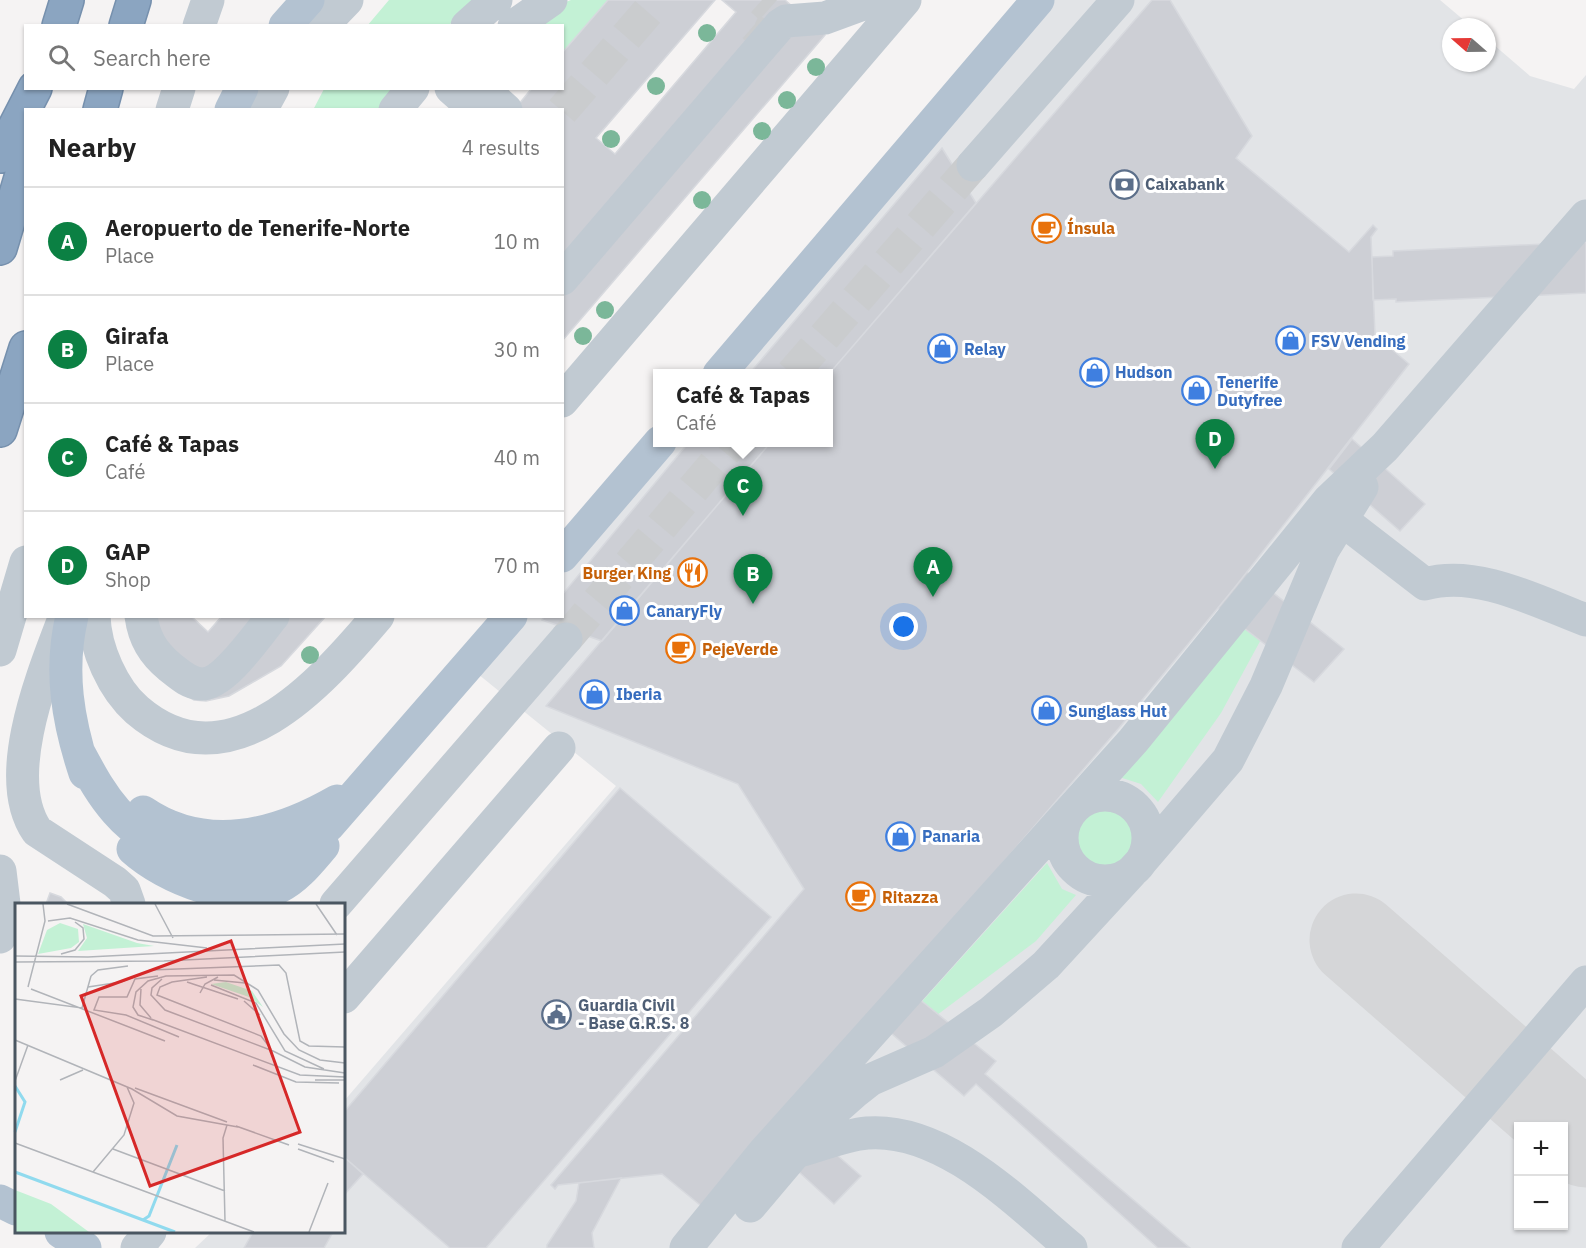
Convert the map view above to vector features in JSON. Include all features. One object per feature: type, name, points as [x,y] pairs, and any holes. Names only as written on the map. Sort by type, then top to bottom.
[{"type":"highway","points":[[60,24],[67,0]]},
{"type":"highway","points":[[127,24],[134,0]]},
{"type":"highway","points":[[0,156],[33,90]]},
{"type":"highway","points":[[37,108],[42,90]]},
{"type":"highway","points":[[101,108],[105,90]]},
{"type":"highway","points":[[0,248],[24,168]]},
{"type":"highway","points":[[0,430],[24,354]]},
{"type":"main road","points":[[287,24],[308,0]]},
{"type":"main road","points":[[723,369],[1038,0]]},
{"type":"main road","points":[[232,108],[241,90]]},
{"type":"main road","points":[[564,554],[656,447]]},
{"type":"main road","points":[[72,618],[67,637],[65,678],[68,707],[78,753],[94,799],[105,820],[144,859],[170,874],[193,883],[239,893],[262,892],[278,887],[295,877],[335,831],[375,776],[509,618]]},
{"type":"main road","points":[[68,707],[84,746],[109,782],[132,804],[152,818],[201,835],[226,838],[281,828],[306,818],[375,776]]},
{"type":"main road","points":[[0,1201],[15,1208]]},
{"type":"main road","points":[[62,1233],[85,1248]]},
{"type":"street","points":[[200,24],[207,0]]},
{"type":"street","points":[[469,24],[496,0]]},
{"type":"street","points":[[517,24],[551,0]]},
{"type":"street","points":[[564,277],[780,25],[786,21],[825,18],[874,0]]},
{"type":"street","points":[[564,399],[905,0]]},
{"type":"street","points":[[973,165],[1118,0]]},
{"type":"street","points":[[324,24],[342,9]]},
{"type":"street","points":[[173,108],[178,90]]},
{"type":"street","points":[[262,108],[272,90]]},
{"type":"street","points":[[287,108],[296,90]]},
{"type":"street","points":[[397,108],[412,90]]},
{"type":"street","points":[[484,90],[504,108]]},
{"type":"street","points":[[444,99],[470,108]]},
{"type":"street","points":[[686,1248],[765,1151],[1133,741],[1329,500],[1386,447],[1586,216]]},
{"type":"street","points":[[713,1248],[821,1122],[870,1080],[934,1052],[991,1012],[1046,965],[1138,865],[1228,760],[1266,686],[1323,550],[1386,447]]},
{"type":"street","points":[[1342,520],[1425,584],[1442,579],[1482,584],[1503,589],[1586,620]]},
{"type":"street","points":[[0,650],[24,569]]},
{"type":"street","points":[[64,618],[46,666],[24,738],[19,784],[23,805],[28,820],[37,831],[115,882],[124,890],[129,903]]},
{"type":"street","points":[[94,618],[100,648],[113,679],[128,703],[159,725],[195,736],[214,738],[233,735],[282,712],[330,672],[376,618]]},
{"type":"street","points":[[141,618],[147,641],[158,657],[185,679],[201,684],[220,678],[271,618]]},
{"type":"street","points":[[337,903],[566,639]]},
{"type":"street","points":[[345,996],[559,748]]},
{"type":"street","points":[[1092,797],[1119,797],[1131,804],[1146,826],[1145,853],[1138,865],[1128,875],[1113,880],[1098,881],[1084,876],[1073,867],[1065,855],[1062,840],[1064,825],[1071,812],[1092,797]]},
{"type":"street","points":[[0,871],[5,912],[0,938]]},
{"type":"street","points":[[1358,1248],[1586,982]]},
{"type":"street","points":[[796,1152],[867,1133],[892,1134],[930,1142],[973,1169],[1071,1248]]},
{"type":"street","points":[[138,1248],[149,1233]]},
{"type":"street","points":[[157,1248],[168,1233]]},
{"type":"shaded area","points":[[1020,0],[1440,0],[1461,18],[1442,18],[1442,72],[1496,72],[1496,47],[1530,76],[1574,89],[1586,75],[1586,1248],[195,1248],[211,1233],[345,1233],[345,1100],[616,786],[457,657],[491,618],[564,618],[564,533],[653,428],[653,447],[833,447],[833,369],[703,369]]},
{"type":"green space","points":[[389,0],[475,0],[450,24],[369,24]]},
{"type":"green space","points":[[571,0],[608,0],[564,52],[564,24],[531,24],[558,5]]},
{"type":"green space","points":[[323,90],[395,90],[379,108],[314,108]]},
{"type":"green space","points":[[1268,596],[1282,601],[1221,713],[1158,802],[1141,784],[1119,777]]},
{"type":"green space","points":[[1105,808],[1116,810],[1129,821],[1134,837],[1132,848],[1121,861],[1105,866],[1094,864],[1081,853],[1076,837],[1078,826],[1089,813]]},
{"type":"green space","points":[[1047,863],[1062,889],[1076,895],[1036,941],[937,1015],[917,1007]]},
{"type":"building","points":[[608,0],[715,0],[596,138],[615,154],[736,12],[722,0],[785,0],[825,35],[564,339],[564,108],[516,108],[530,90],[564,90],[564,51]]},
{"type":"building","points":[[1152,0],[1170,0],[1252,136],[1236,158],[1349,252],[1373,225],[1377,229],[1371,237],[1375,335],[1409,364],[1236,586],[1119,728],[705,1209],[662,1174],[558,1185],[555,1189],[551,1185],[804,889],[738,784],[546,706],[767,447],[833,447],[833,369]]},
{"type":"building","points":[[942,148],[976,203],[833,369],[753,369]]},
{"type":"building","points":[[1586,242],[1586,293],[1396,302],[1396,299],[1373,300],[1372,257],[1393,256],[1393,251]]},
{"type":"building","points":[[1352,439],[1425,504],[1400,531],[1329,469]]},
{"type":"building","points":[[685,447],[767,447],[602,641],[542,620],[543,618],[564,618],[564,593]]},
{"type":"building","points":[[1247,572],[1344,649],[1314,682],[1218,608]]},
{"type":"building","points":[[130,618],[193,618],[208,632],[220,618],[324,618],[281,666],[229,696],[206,701],[194,700],[180,692]]},
{"type":"building","name":"Guardia Civil - Base G.R.S. 8","points":[[620,788],[771,917],[486,1248],[450,1248],[345,1158],[345,1111]]},
{"type":"building","points":[[50,893],[61,897],[67,903],[46,903]]},
{"type":"building","points":[[898,982],[996,1061],[985,1074],[1190,1248],[1158,1248],[976,1084],[964,1096],[870,1015]]},
{"type":"building","points":[[790,1114],[861,1176],[834,1204],[764,1140]]},
{"type":"building","points":[[345,1158],[363,1174],[345,1194]]},
{"type":"building","points":[[621,1178],[592,1233],[594,1248],[547,1248],[576,1201],[579,1183]]},
{"type":"building","points":[[252,1233],[332,1233],[324,1248],[244,1248]]},
{"type":"taxiway","points":[[1356,940],[1586,1141]]},
{"type":"tunnel","points":[[564,109],[658,0]]},
{"type":"tunnel","points":[[755,49],[769,33],[775,19],[771,8],[762,0]]},
{"type":"tunnel","points":[[796,369],[973,165]]},
{"type":"tunnel","points":[[566,639],[729,447]]},
{"type":"place","name":"Caixabank","points":[[1124,184]]},
{"type":"place","name":"Ínsula","points":[[1046,228]]},
{"type":"place","name":"FSV Vending","points":[[1290,341]]},
{"type":"place","name":"Relay","points":[[943,349]]},
{"type":"place","name":"Hudson","points":[[1094,372]]},
{"type":"place","name":"Tenerife Dutyfree","points":[[1196,391]]},
{"type":"place","name":"GAP","points":[[1215,469]]},
{"type":"place","name":"Café & Tapas","points":[[743,516]]},
{"type":"place","name":"Burger King","points":[[692,573]]},
{"type":"place","name":"Aeropuerto de Tenerife-Norte","points":[[933,597]]},
{"type":"place","name":"Girafa","points":[[753,604]]},
{"type":"place","name":"CanaryFly","points":[[625,611]]},
{"type":"place","name":"PejeVerde","points":[[681,649]]},
{"type":"place","name":"Iberia","points":[[595,694]]},
{"type":"place","name":"Sunglass Hut","points":[[1047,711]]},
{"type":"place","name":"Panaria","points":[[901,836]]},
{"type":"place","name":"Ritazza","points":[[861,897]]},
{"type":"place","name":"Guardia Civil - Base G.R.S. 8","points":[[557,1014]]}]
